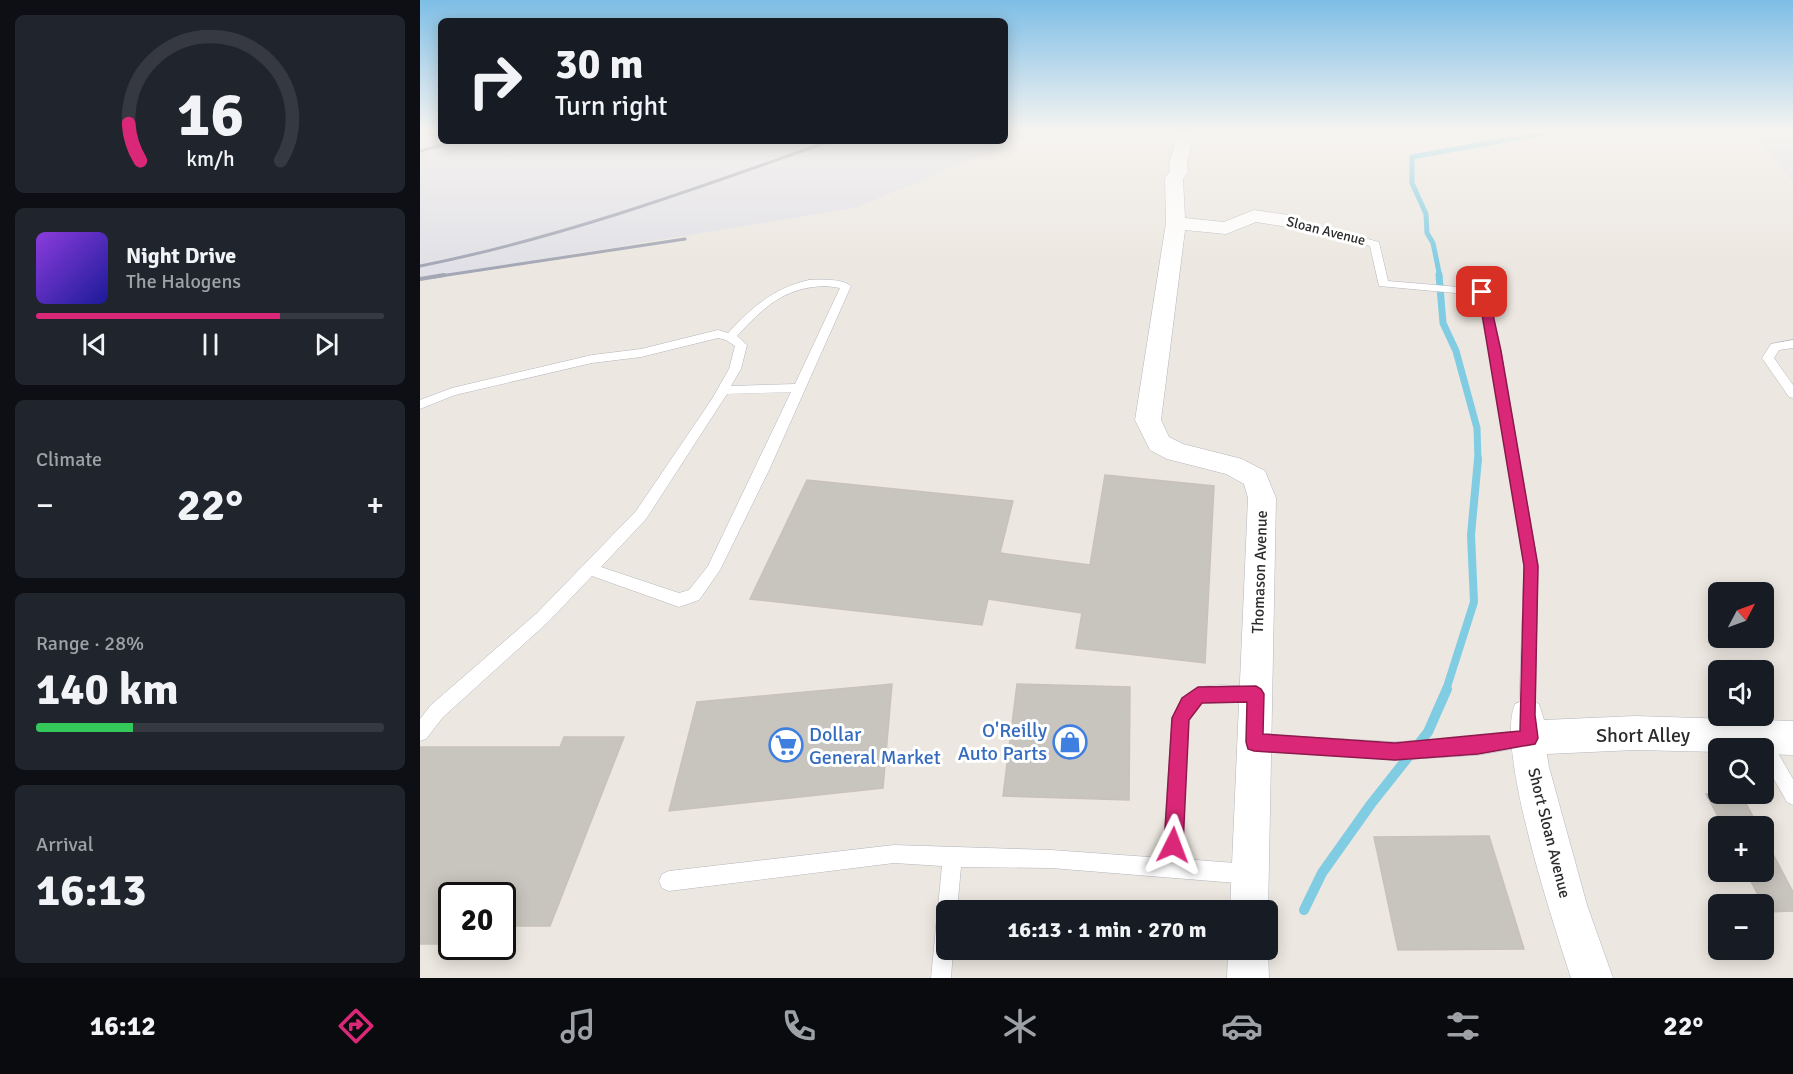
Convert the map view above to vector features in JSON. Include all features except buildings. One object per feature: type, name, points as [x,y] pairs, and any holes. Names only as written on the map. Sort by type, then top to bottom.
[{"type":"street","name":"Thomason Avenue","points":[[1176,176],[1174,178],[1176,223],[1148,420],[1159,443],[1176,452],[1233,466],[1256,478],[1262,498],[1251,900]]},
{"type":"street","name":"Sloan Avenue","points":[[1176,223],[1226,228],[1254,216],[1295,222]]},
{"type":"street","name":"Short Alley","points":[[1528,726],[1635,733],[1793,738]]},
{"type":"street","name":"Short Sloan Avenue","points":[[1528,726],[1532,767],[1567,905],[1592,978]]},
{"type":"street","points":[[1248,960],[1248,978]]},
{"type":"lane","name":"Sloan Avenue","points":[[1295,222],[1375,244],[1383,284],[1482,292]]},
{"type":"lane","points":[[590,569],[680,600],[694,595],[713,570],[846,286],[825,282],[781,290],[758,306],[730,337]]},
{"type":"lane","name":"Short Sloan Avenue","points":[[1482,292],[1495,351],[1531,566],[1528,726]]},
{"type":"lane","points":[[420,405],[452,392],[592,359],[641,353],[718,334],[730,337],[741,345],[735,369],[723,390],[641,515],[542,618],[437,711],[420,733]]},
{"type":"lane","points":[[1793,344],[1775,347],[1768,358],[1793,394]]},
{"type":"lane","points":[[723,390],[800,388]]},
{"type":"lane","points":[[1172,867],[1180,718],[1188,704],[1198,695],[1256,694]]},
{"type":"lane","points":[[1254,742],[1395,751],[1478,746],[1528,726]]},
{"type":"lane","points":[[1759,737],[1793,796]]},
{"type":"lane","points":[[669,881],[894,854],[1051,859],[1252,875]]},
{"type":"lane","points":[[948,900],[952,856]]},
{"type":"lane","points":[[941,978],[942,960]]},
{"type":"shaded area","points":[[420,176],[934,176],[855,208],[420,279]]},
{"type":"waterway","points":[[1412,176],[1412,183],[1426,214],[1427,233],[1433,243],[1440,277]]},
{"type":"waterway","points":[[1439,275],[1443,323],[1456,351],[1477,428],[1478,459]]},
{"type":"waterway","points":[[1446,690],[1474,602],[1471,535],[1478,459]]},
{"type":"waterway","points":[[1304,910],[1322,873],[1371,804],[1428,732],[1447,689]]},
{"type":"railway","points":[[420,266],[473,255],[576,227],[731,176]]},
{"type":"railway","points":[[434,277],[685,239]]},
{"type":"railway","points":[[420,279],[444,275]]},
{"type":"place","name":"O'Reilly Auto Parts","points":[[1070,742]]},
{"type":"place","name":"Dollar General Market","points":[[786,745]]},
{"type":"route","points":[[1173,845],[1180,718],[1188,704],[1198,695],[1256,694],[1254,742],[1395,751],[1478,746],[1529,738],[1527,715],[1531,566],[1495,351],[1482,292]]}]
